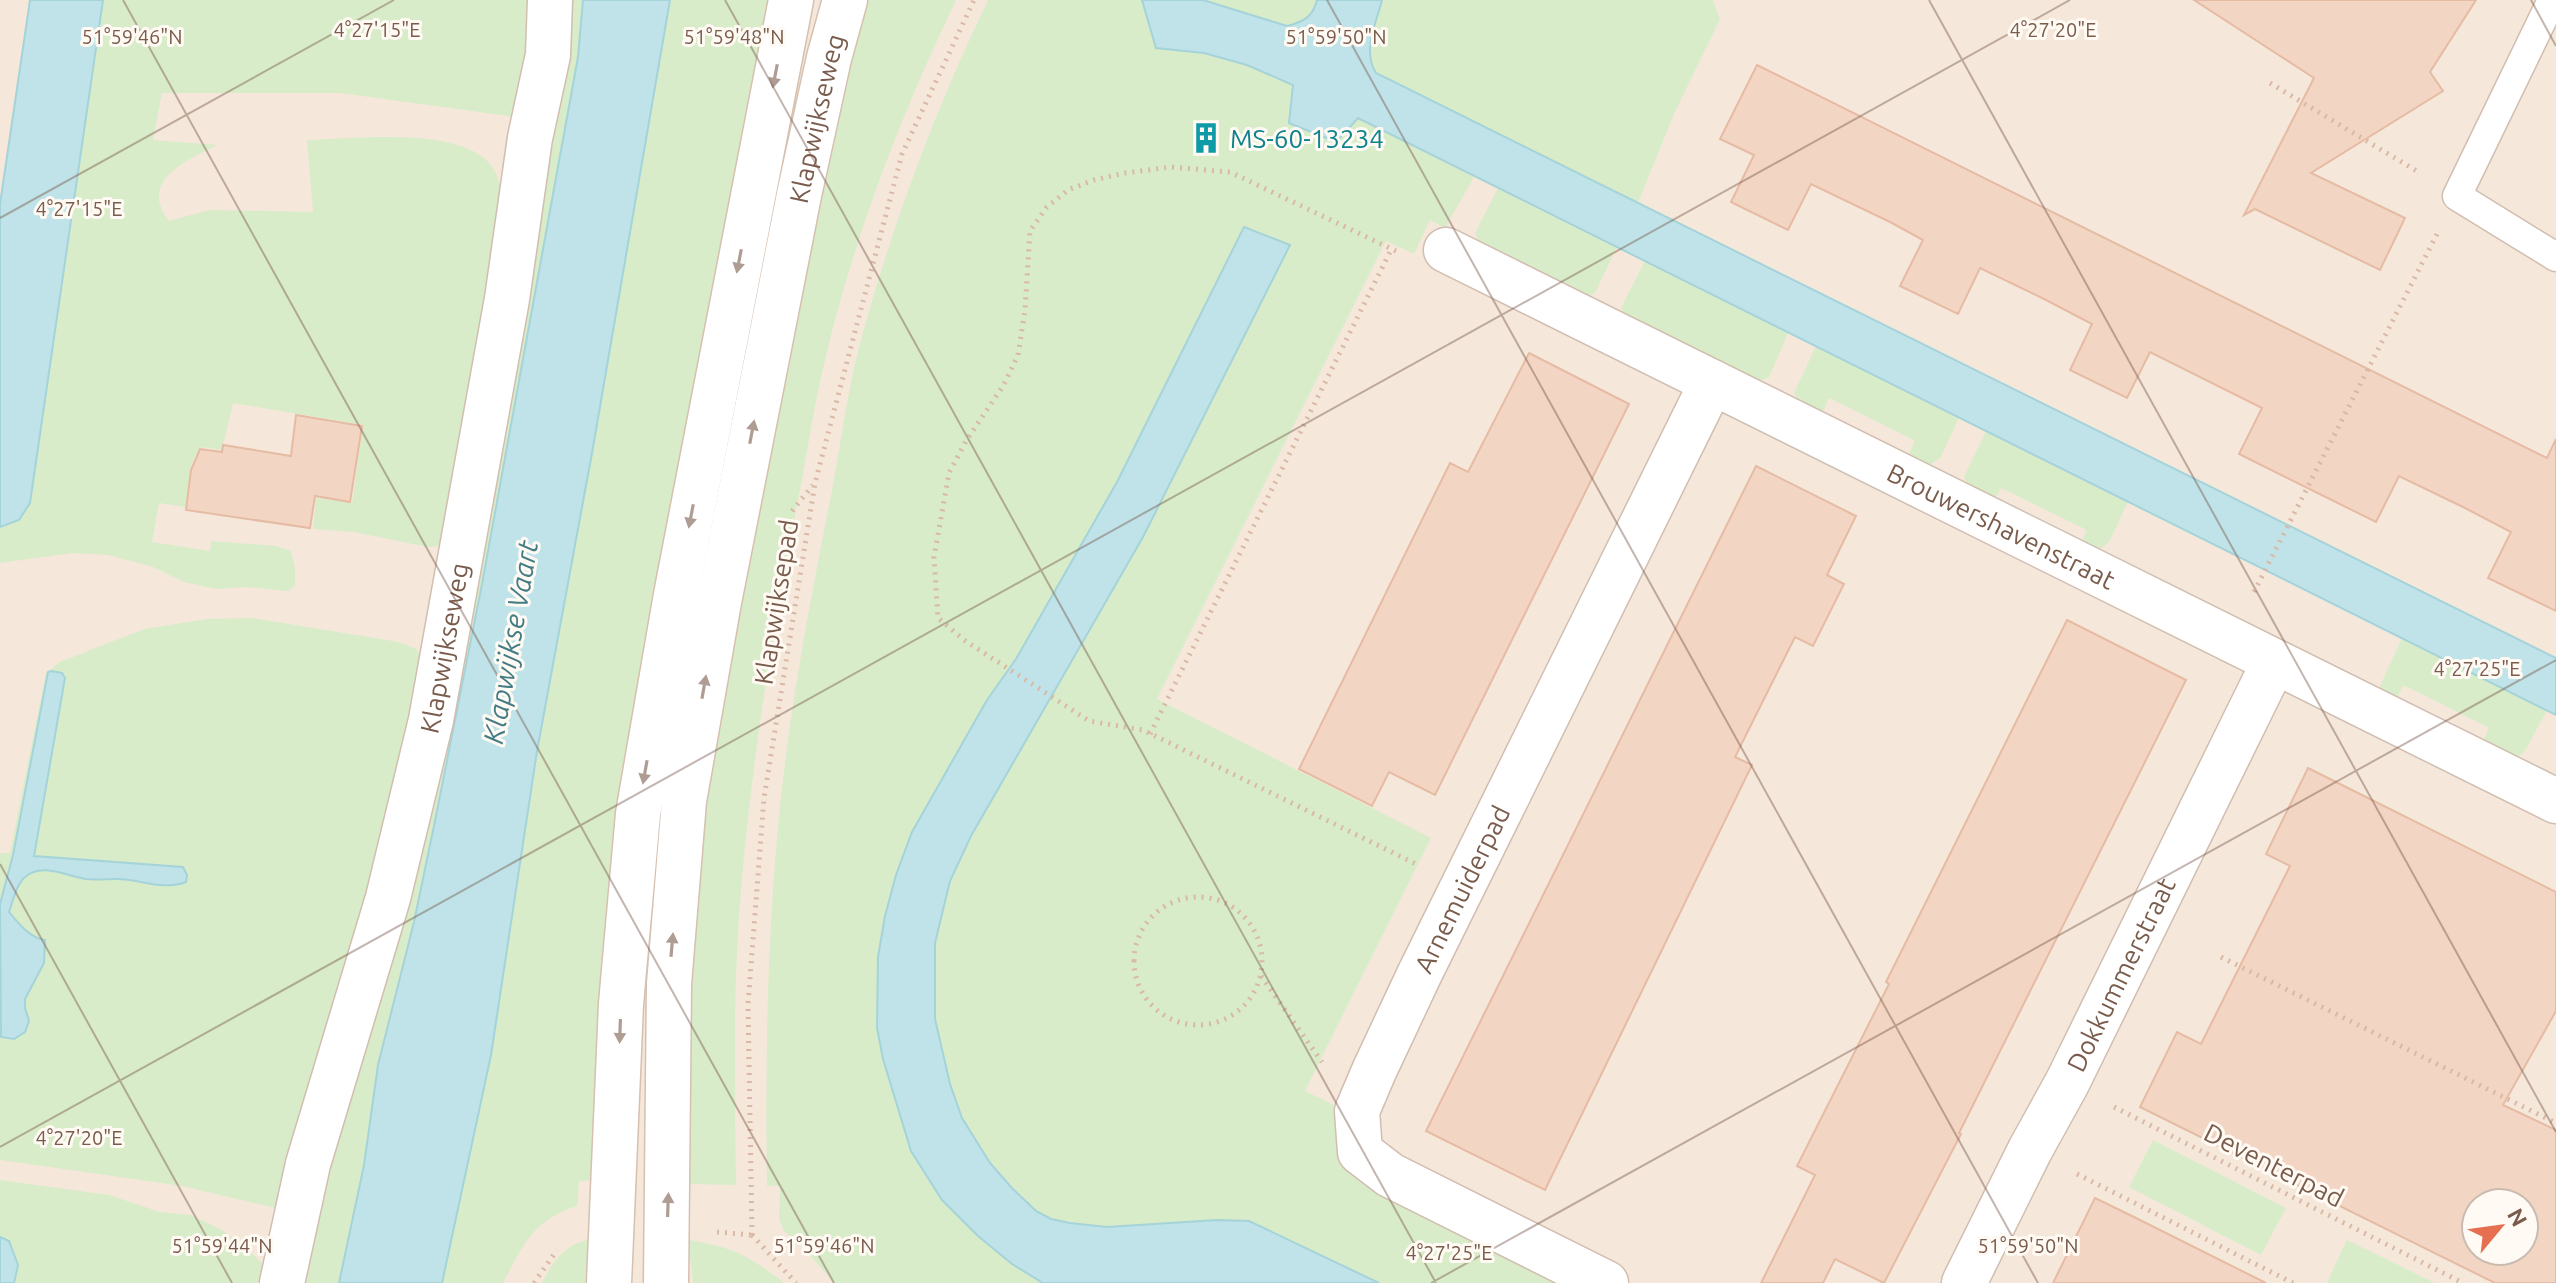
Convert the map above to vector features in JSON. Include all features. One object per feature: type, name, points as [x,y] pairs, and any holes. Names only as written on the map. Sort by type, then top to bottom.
[{"type":"street","name":"Klapwijkseweg","points":[[282,1283],[308,1164],[388,898],[431,720],[507,299],[530,138],[548,55],[550,0]]},
{"type":"street","name":"Klapwijkseweg","points":[[609,1283],[621,1004],[638,814],[679,580],[791,0]]},
{"type":"street","name":"Klapwijkseweg","points":[[666,1283],[669,984],[684,801],[719,602],[799,195],[845,0]]},
{"type":"street","name":"Brouwershavenstraat","points":[[1446,250],[2556,801]]},
{"type":"street","name":"Arnemuiderpad","points":[[1606,1283],[1390,1175],[1360,1152],[1357,1111],[1463,887],[1712,382]]},
{"type":"street","name":"Dokkummerstraat","points":[[1964,1283],[2067,1083],[2274,662]]},
{"type":"lane","points":[[2551,1],[2457,196],[2556,257]]},
{"type":"path","name":"Klapwijksepad","points":[[796,1283],[752,1235],[748,1004],[764,798],[815,483],[902,154],[974,0]]},
{"type":"path","points":[[2250,601],[2457,196],[2270,83]]},
{"type":"path","points":[[1446,250],[1433,276],[1392,248],[1230,172],[1171,167],[1124,173],[1068,190],[1046,208],[1030,231],[1025,310],[1018,355],[1003,386],[966,441],[949,473],[934,557],[938,618],[964,640],[1089,721],[1143,730],[1463,887]]},
{"type":"path","points":[[1150,734],[1392,248]]},
{"type":"path","points":[[1260,975],[1246,1003],[1230,1016],[1210,1023],[1189,1024],[1169,1018],[1146,997],[1136,978],[1136,946],[1150,918],[1166,905],[1196,897],[1217,900],[1236,910],[1250,924],[1261,954],[1260,975],[1317,1058],[1366,1090]]},
{"type":"path","points":[[2221,957],[2556,1123]]},
{"type":"path","name":"Deventerpad","points":[[2067,1083],[2463,1283]]},
{"type":"path","points":[[2030,1150],[2293,1283]]},
{"type":"shaded area","points":[[0,0],[2556,0],[2556,1283],[0,1283]]},
{"type":"green space","points":[[103,0],[535,0],[516,117],[340,93],[162,93],[153,140],[217,145],[181,165],[162,183],[159,194],[161,207],[169,221],[209,210],[313,212],[307,140],[377,137],[430,139],[475,152],[490,164],[498,179],[503,205],[447,541],[428,547],[354,532],[313,529],[316,498],[352,503],[363,425],[233,403],[222,450],[202,447],[190,468],[192,508],[159,503],[152,542],[210,551],[211,541],[276,546],[291,551],[295,586],[288,591],[246,587],[216,589],[184,582],[153,567],[108,555],[72,553],[0,563],[0,527],[8,525],[30,503]]},
{"type":"green space","points":[[563,0],[583,0],[578,57],[482,584],[436,816],[414,922],[378,1065],[364,1165],[339,1283],[302,1283]]},
{"type":"green space","points":[[670,0],[771,0],[596,1180],[579,1181],[577,1206],[550,1218],[531,1235],[503,1283],[442,1283],[491,1055],[537,751]]},
{"type":"green space","points":[[865,0],[956,0],[915,90],[878,183],[847,277],[822,373],[778,607],[749,813],[736,983],[736,1185],[687,1184],[689,893],[796,292]]},
{"type":"green space","points":[[988,0],[1142,0],[1156,48],[1204,53],[1247,65],[1474,177],[1445,228],[1430,220],[1414,254],[1386,241],[1157,699],[1431,838],[1305,1091],[1344,1110],[1347,1143],[1567,1283],[1379,1283],[1249,1221],[1107,1227],[1051,1219],[1036,1211],[990,1163],[962,1118],[950,1085],[935,1019],[935,943],[950,881],[971,836],[1143,537],[1290,246],[1244,227],[1117,482],[912,832],[885,916],[878,957],[877,1028],[883,1059],[911,1151],[942,1200],[978,1236],[1012,1264],[1043,1283],[834,1283],[802,1246],[784,1231],[779,1219],[780,1186],[767,1186],[768,1006],[778,826],[799,665],[849,393],[870,309],[914,174]]},
{"type":"green space","points":[[1203,0],[1317,0],[1306,18],[1287,26]]},
{"type":"green space","points":[[1382,0],[1713,0],[1720,19],[1674,114],[1638,203],[1376,72],[1370,46]]},
{"type":"green space","points":[[1498,188],[1617,247],[1595,293],[1587,296],[1480,244],[1475,233]]},
{"type":"green space","points":[[1645,261],[1788,333],[1769,377],[1760,381],[1626,317],[1621,308]]},
{"type":"green space","points":[[1816,346],[1959,418],[1940,458],[1930,465],[1908,456],[1915,441],[1829,398],[1822,413],[1799,401],[1794,393]]},
{"type":"green space","points":[[1986,431],[2128,502],[2109,542],[2099,550],[2080,545],[2087,530],[2001,488],[1993,502],[1968,485],[1964,477]]},
{"type":"green space","points":[[252,618],[399,642],[416,649],[421,656],[422,700],[279,1209],[182,1186],[0,1160],[0,973],[9,912],[0,900],[0,853],[10,853],[46,673],[60,662],[144,629],[207,619]]},
{"type":"green space","points":[[2402,638],[2547,710],[2525,751],[2515,759],[2482,743],[2489,728],[2403,685],[2397,699],[2384,694],[2380,686]]},
{"type":"green space","points":[[2153,1140],[2286,1208],[2261,1255],[2129,1187]]},
{"type":"green space","points":[[0,1180],[109,1195],[160,1212],[191,1215],[222,1230],[263,1264],[258,1283],[14,1283],[18,1265],[12,1247],[0,1237]]},
{"type":"green space","points":[[594,1239],[588,1283],[542,1283],[551,1267],[569,1248]]},
{"type":"green space","points":[[688,1240],[739,1254],[784,1283],[693,1283]]},
{"type":"green space","points":[[2347,1240],[2435,1283],[2327,1282]]},
{"type":"water","points":[[30,0],[103,0],[30,503],[19,520],[0,527],[0,204]]},
{"type":"water","name":"Klapwijkse Vaart","points":[[583,0],[670,0],[537,751],[491,1055],[442,1283],[339,1283],[364,1165],[378,1065],[414,922],[482,584],[578,57]]},
{"type":"water","points":[[1142,0],[1203,0],[1287,26],[1306,18],[1317,0],[1382,0],[1370,47],[1376,73],[2556,658],[2556,715],[1358,118],[1336,142],[1289,123],[1293,85],[1247,65],[1204,53],[1156,48]]},
{"type":"water","points":[[1244,227],[1290,245],[1143,537],[971,836],[950,881],[935,943],[935,1019],[950,1084],[962,1118],[990,1163],[1036,1211],[1051,1219],[1107,1227],[1249,1221],[1379,1283],[1043,1283],[1012,1264],[942,1200],[911,1151],[883,1059],[877,1028],[878,957],[885,916],[912,832],[1117,482]]},
{"type":"water","points":[[48,672],[62,673],[65,678],[34,856],[183,867],[187,875],[186,882],[169,885],[126,879],[86,879],[46,870],[25,877],[9,912],[29,933],[45,940],[44,963],[25,999],[29,1021],[25,1032],[14,1039],[1,1037],[0,904],[13,855]]},
{"type":"water","points":[[0,1237],[9,1241],[18,1265],[14,1283],[0,1283]]},
{"type":"building","points":[[2194,0],[2476,0],[2430,72],[2443,91],[2311,173],[2405,218],[2380,270],[2255,209],[2244,215],[2314,78]]},
{"type":"building","points":[[1757,65],[2547,458],[2556,439],[2556,611],[2488,578],[2511,532],[2465,508],[2399,476],[2376,522],[2239,454],[2262,408],[2150,352],[2127,398],[2070,370],[2092,324],[2046,300],[1980,268],[1958,314],[1900,286],[1923,240],[1890,222],[1811,184],[1788,230],[1731,202],[1754,155],[1720,139]]},
{"type":"building","points":[[1529,353],[1629,404],[1435,795],[1389,772],[1372,806],[1299,769],[1450,463],[1468,472]]},
{"type":"building","points":[[296,415],[362,426],[350,502],[315,496],[310,528],[186,510],[191,470],[200,449],[222,452],[223,445],[291,456]]},
{"type":"building","points":[[1756,466],[1856,516],[1827,575],[1844,584],[1813,646],[1795,637],[1735,757],[1752,765],[1545,1190],[1426,1131]]},
{"type":"building","points":[[2067,620],[2186,680],[1884,1283],[1835,1259],[1823,1283],[1761,1283],[1815,1175],[1797,1166]]},
{"type":"building","points":[[2308,768],[2556,892],[2556,1011],[2503,1105],[2556,1130],[2556,1283],[2495,1283],[2463,1267],[2540,1267],[2540,1187],[2460,1187],[2460,1266],[2140,1107],[2177,1032],[2201,1044],[2290,866],[2266,854]]},
{"type":"building","points":[[2095,1198],[2136,1218],[2266,1283],[2053,1283]]},
{"type":"place","name":"MS-60-13234","points":[[1206,138]]}]
